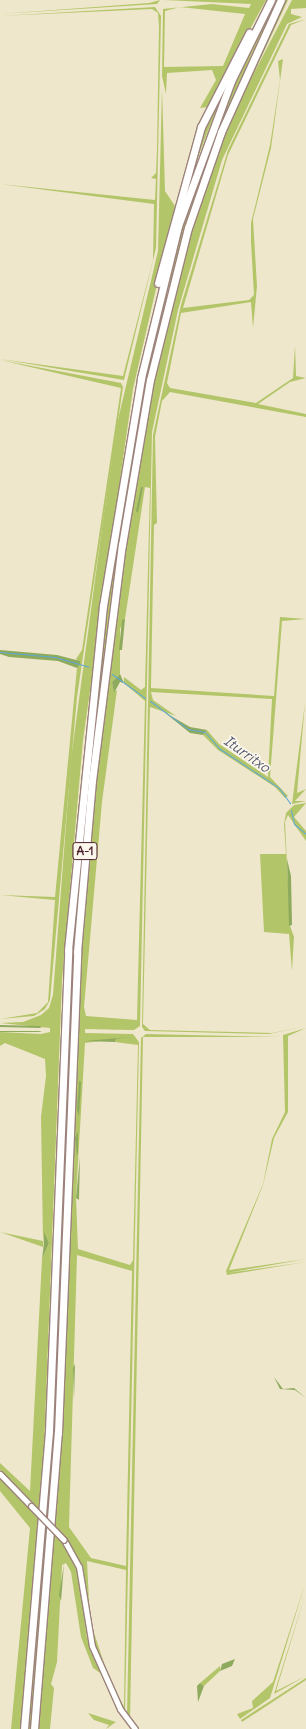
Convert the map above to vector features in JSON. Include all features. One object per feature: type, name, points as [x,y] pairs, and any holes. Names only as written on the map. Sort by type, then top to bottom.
[{"type":"highway","name":"A-1","points":[[24,1729],[49,1431],[60,1087],[72,894],[94,675],[134,413],[178,226],[215,122],[262,16],[271,0]]},
{"type":"highway","name":"A-1","points":[[34,1729],[58,1432],[77,952],[94,767],[121,552],[152,368],[188,228],[224,125],[281,0]]},
{"type":"highway","points":[[134,413],[158,282],[195,144],[220,87],[262,16]]},
{"type":"street","points":[[0,1474],[64,1540],[79,1567],[93,1650],[120,1709],[135,1729]]},
{"type":"green space","points":[[160,0],[157,4],[0,14],[149,3]]},
{"type":"green space","points":[[164,0],[266,0],[207,107],[200,108],[216,80],[212,70],[167,73],[166,94],[162,76],[163,9],[178,7],[165,11],[164,67],[223,66],[245,14],[181,7],[212,4],[249,8],[251,4]]},
{"type":"green space","points":[[273,0],[279,0],[252,53],[207,163],[168,289],[130,476],[93,734],[98,668],[121,504],[154,328],[186,210],[231,88]]},
{"type":"green space","points":[[285,0],[288,0],[253,75],[292,0],[306,0],[306,8],[291,9],[291,14],[302,17],[287,24],[222,160],[178,310],[152,432],[140,1026],[134,1030],[85,1029],[85,1033],[133,1034],[139,1042],[125,1712],[113,1686],[124,1707],[126,1570],[87,1561],[90,1620],[81,1566],[65,1537],[64,1543],[78,1570],[87,1638],[103,1675],[93,1668],[81,1637],[71,1572],[66,1563],[62,1565],[57,1662],[51,1684],[54,1688],[50,1729],[37,1729],[63,1421],[70,1175],[82,930],[98,753],[122,566],[154,380],[192,224],[226,130]],"holes":[[[145,487],[150,488],[145,687],[141,690],[124,677],[124,683],[145,701],[137,1020],[86,1016],[84,1007],[102,802],[117,690],[114,692],[112,682],[120,674],[120,629],[125,619]],[[130,1037],[116,1039],[115,1042],[138,1045],[133,1260],[130,1265],[78,1249],[76,1197],[85,1043]],[[77,1255],[132,1271],[126,1566],[91,1558],[69,1527]]]},
{"type":"green space","points":[[155,7],[161,16],[156,248],[124,380],[0,359],[123,376],[153,260],[154,204],[0,184],[155,200],[156,179],[151,178],[156,173],[159,26],[158,13],[152,9],[0,16]]},
{"type":"green space","points":[[306,19],[291,25],[228,155],[183,308],[249,300],[254,295],[251,223],[270,145],[280,80],[278,61],[283,59],[271,148],[253,219],[257,286],[253,328],[251,302],[181,313],[167,383],[170,388],[256,403],[293,378],[295,345],[296,376],[306,378],[290,382],[258,404],[306,414],[306,417],[170,392],[162,401],[155,437],[157,523],[154,525],[151,688],[274,696],[280,617],[306,619],[282,621],[270,777],[288,796],[285,798],[275,787],[218,750],[203,735],[207,730],[219,744],[268,777],[272,699],[151,692],[153,700],[176,716],[150,707],[143,1024],[150,1030],[272,1033],[306,1026],[269,1034],[145,1031],[142,1027],[153,435],[181,305],[228,150],[289,24]]},
{"type":"green space","points":[[228,81],[206,136],[188,184],[201,133]]},
{"type":"green space","points":[[162,88],[165,191],[175,206],[133,389],[83,740],[62,981],[43,1476],[21,1729],[11,1729],[30,1528],[0,1491],[0,1477],[36,1516],[37,1507],[0,1470],[0,1463],[30,1491],[42,1259],[49,1243],[44,1233],[43,1247],[0,1232],[43,1241],[41,1117],[46,1076],[45,1059],[5,1043],[0,1046],[0,1032],[41,1034],[50,1032],[50,1028],[0,1023],[23,1022],[41,1015],[49,1008],[53,995],[71,759],[102,528],[117,424],[158,251]]},
{"type":"green space","points":[[0,360],[121,383],[123,387],[77,697],[50,1000],[45,1009],[34,1016],[0,1019],[37,1013],[48,1002],[55,900],[0,895],[55,897],[77,668],[80,663],[76,659],[82,650],[121,388]]},
{"type":"green space","points":[[141,487],[143,487],[138,513],[136,511]]},
{"type":"green space","points":[[125,619],[122,650],[119,650],[122,620]]},
{"type":"green space","points":[[0,650],[57,655],[80,661],[80,664],[77,668],[58,661],[9,657],[0,654]]},
{"type":"green space","points":[[120,674],[124,683],[120,682],[114,693],[112,682]]},
{"type":"green space","points":[[305,703],[297,793],[306,789],[295,801],[306,801],[292,804]]},
{"type":"green space","points":[[164,712],[190,727],[207,730],[203,735],[190,733]]},
{"type":"green space","points":[[90,755],[68,1063],[55,1461],[32,1729],[27,1729],[50,1461],[70,959]]},
{"type":"green space","points":[[306,803],[294,817],[306,831],[306,841],[288,815],[285,822],[290,926],[294,937],[292,971],[289,934],[264,932],[260,854],[286,854],[284,824],[286,813],[294,805]]},
{"type":"green space","points":[[287,859],[291,876],[292,925],[289,926]]},
{"type":"green space","points":[[0,1025],[40,1026],[41,1028],[0,1027]]},
{"type":"green space","points":[[306,1028],[288,1036],[288,1112],[274,1138],[263,1185],[229,1270],[306,1259],[227,1273],[306,1262],[227,1275],[226,1271],[263,1184],[272,1139],[285,1112],[283,1035]]},
{"type":"green space","points":[[39,1031],[42,1032],[0,1032]]},
{"type":"green space","points":[[146,1034],[282,1037],[143,1037],[130,1719],[127,1716],[141,1038]]},
{"type":"green space","points":[[131,1037],[116,1039],[115,1042],[85,1041]]},
{"type":"green space","points":[[79,1081],[81,1082],[79,1116],[77,1110]]},
{"type":"green space","points":[[78,1131],[78,1153],[77,1155],[75,1138]]},
{"type":"green space","points":[[80,1157],[79,1200],[76,1198]]},
{"type":"green space","points":[[44,1232],[49,1243],[42,1259],[44,1243]]},
{"type":"green space","points":[[75,1364],[74,1399],[74,1402],[73,1368]]},
{"type":"green space","points":[[274,1377],[283,1389],[294,1388],[306,1398],[295,1390],[280,1389]]},
{"type":"green space","points":[[64,1564],[61,1601],[59,1595]]},
{"type":"green space","points":[[306,1581],[270,1698],[240,1719],[237,1714],[253,1708],[252,1701],[273,1682]]},
{"type":"green space","points":[[306,1592],[276,1691],[306,1676],[274,1694]]},
{"type":"green space","points":[[90,1622],[108,1674],[94,1644]]},
{"type":"green space","points":[[235,1659],[232,1666],[220,1671],[222,1664]]},
{"type":"green space","points":[[220,1666],[220,1671],[204,1686],[200,1683]]},
{"type":"green space","points":[[306,1678],[306,1680],[242,1722],[241,1720]]},
{"type":"green space","points":[[200,1683],[204,1686],[198,1702],[197,1686]]},
{"type":"green space","points":[[88,1713],[116,1722],[106,1729],[109,1725],[94,1720]]},
{"type":"waterway","name":"Iturritxo","points":[[0,652],[55,657],[89,667]]},
{"type":"waterway","name":"Iturritxo","points":[[112,674],[145,698]]},
{"type":"waterway","name":"Iturritxo","points":[[150,701],[188,729],[205,732],[220,749],[279,788],[290,803]]},
{"type":"waterway","name":"Iturritxo","points":[[291,810],[294,824],[306,834]]}]
